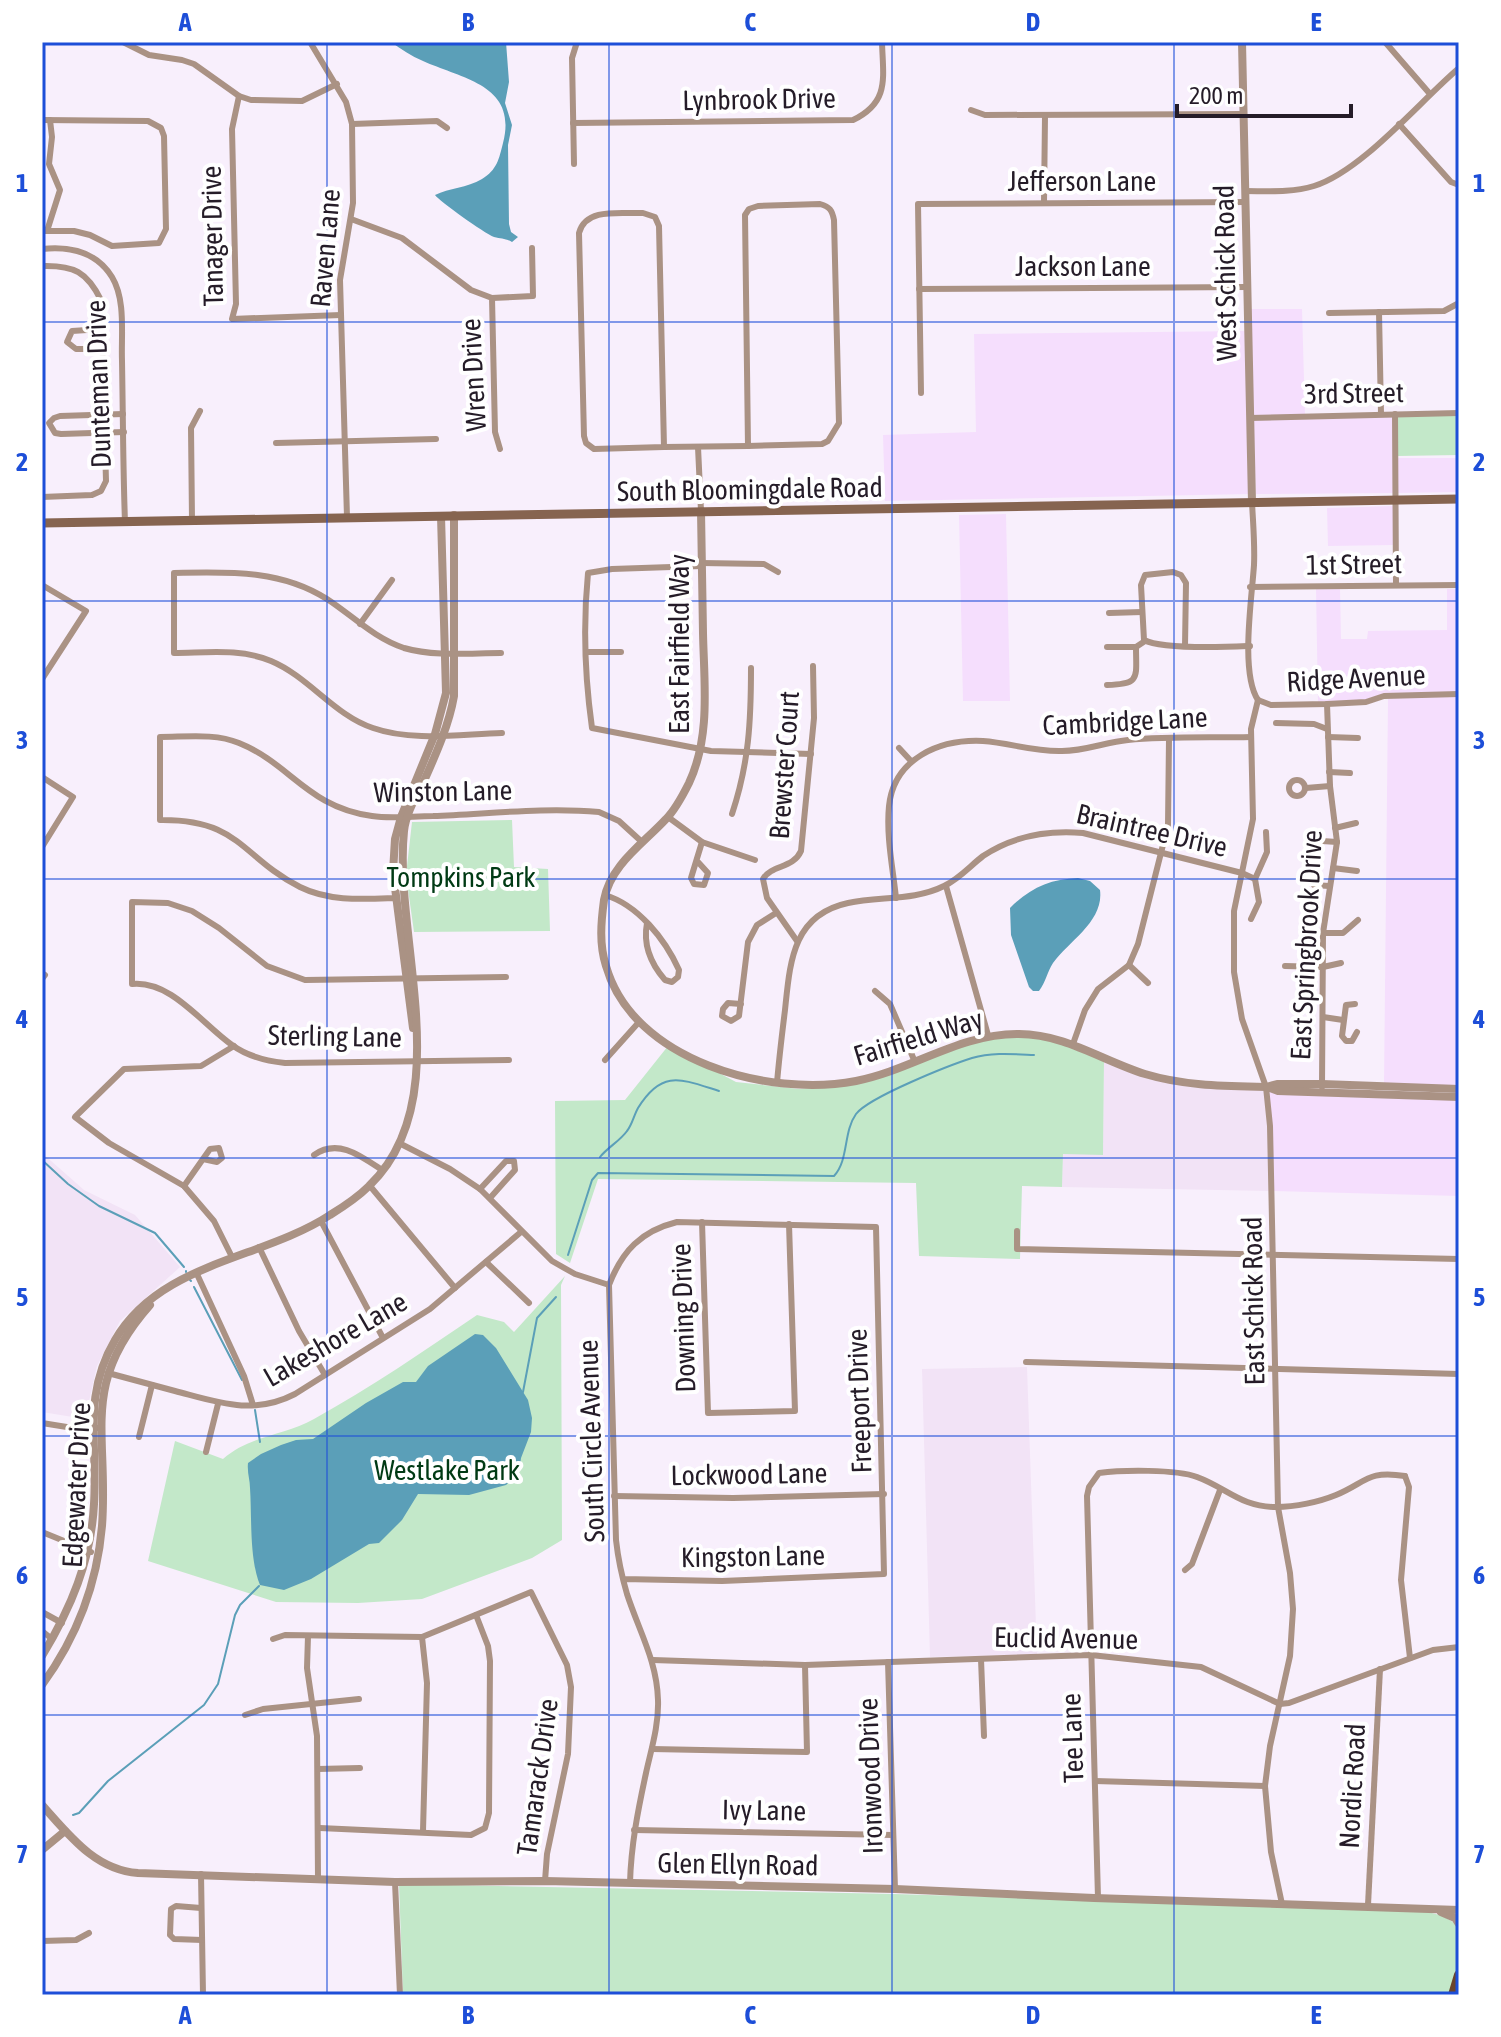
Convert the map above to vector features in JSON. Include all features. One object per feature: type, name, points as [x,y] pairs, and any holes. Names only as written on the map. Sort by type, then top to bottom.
[{"type":"main road","name":"South Bloomingdale Road","points":[[42,523],[1459,499]]},
{"type":"main road","points":[[1453,1995],[1459,1975]]},
{"type":"street","points":[[123,42],[149,55],[194,64],[239,96],[259,102],[302,101],[337,84]]},
{"type":"street","name":"Raven Lane","points":[[310,42],[337,84],[352,124],[351,219],[341,262],[347,517]]},
{"type":"street","points":[[574,164],[572,58],[577,42]]},
{"type":"street","name":"Lynbrook Drive","points":[[573,123],[853,120],[874,108],[879,97],[883,84],[882,42]]},
{"type":"street","name":"West Schick Road","points":[[1242,42],[1252,502]]},
{"type":"street","points":[[1385,42],[1430,94]]},
{"type":"street","points":[[1245,191],[1299,190],[1330,179],[1358,161],[1459,68]]},
{"type":"street","name":"Tanager Drive","points":[[239,96],[232,129],[236,304],[232,319],[341,315]]},
{"type":"street","points":[[971,110],[985,115],[1045,116],[1243,114]]},
{"type":"street","points":[[1044,202],[1045,116]]},
{"type":"street","points":[[46,120],[148,121],[161,128],[165,236],[159,243],[151,246],[112,246],[74,231],[45,231],[60,190],[49,164],[52,137],[46,120]]},
{"type":"street","points":[[352,124],[437,121],[447,128]]},
{"type":"street","points":[[1399,124],[1451,182],[1459,185]]},
{"type":"street","name":"Jefferson Lane","points":[[919,289],[918,204],[1245,202]]},
{"type":"street","points":[[664,447],[659,223],[655,217],[646,214],[593,216],[583,223],[578,239],[585,440],[591,448],[598,449],[664,447],[698,447],[748,446],[822,444],[828,441],[839,423],[834,220],[833,211],[820,204],[758,206],[749,209],[745,215],[748,446]]},
{"type":"street","name":"Wren Drive","points":[[351,219],[402,238],[471,290],[492,298],[533,296],[532,248]]},
{"type":"street","points":[[101,263],[112,246]]},
{"type":"street","name":"Dunteman Drive","points":[[42,249],[77,249],[101,263],[110,274],[120,299],[125,522]]},
{"type":"street","points":[[42,266],[74,270],[91,279],[101,300],[106,481],[101,491],[92,495],[43,497]]},
{"type":"street","name":"Jackson Lane","points":[[919,289],[1247,287]]},
{"type":"street","points":[[919,289],[921,393]]},
{"type":"street","name":"Wren Drive","points":[[492,298],[495,432],[500,449]]},
{"type":"street","points":[[1329,313],[1444,311],[1459,303]]},
{"type":"street","points":[[1379,312],[1381,414]]},
{"type":"street","points":[[102,329],[72,331],[67,342],[76,349],[102,349]]},
{"type":"street","points":[[192,520],[191,428],[200,411]]},
{"type":"street","name":"3rd Street","points":[[1250,418],[1459,413]]},
{"type":"street","points":[[123,414],[60,416],[49,423],[55,433],[61,434],[124,432]]},
{"type":"street","points":[[1395,414],[1396,585]]},
{"type":"street","points":[[276,443],[436,439]]},
{"type":"street","points":[[698,447],[701,511]]},
{"type":"street","points":[[1252,502],[1254,562],[1250,587],[1250,681],[1258,700]]},
{"type":"street","name":"East Fairfield Way","points":[[639,1022],[622,1002],[606,966],[601,929],[605,895],[617,870],[668,817],[689,783],[701,749],[705,707],[701,511]]},
{"type":"street","name":"Edgewater Drive","points":[[42,1685],[61,1659],[92,1586],[96,1385],[104,1372],[105,1357],[126,1322],[137,1309],[196,1272],[321,1221],[370,1186],[399,1143],[414,1095],[418,1060],[394,852],[404,817],[439,734],[450,653],[454,515]]},
{"type":"street","name":"Edgewater Drive","points":[[441,516],[450,653]]},
{"type":"street","points":[[778,572],[764,564],[586,572],[590,729],[701,749],[811,754]]},
{"type":"street","points":[[501,653],[450,653],[403,647],[360,624],[324,597],[277,578],[237,572],[174,573],[174,653],[241,653],[262,658],[294,674],[360,723],[396,734],[502,733]]},
{"type":"street","points":[[1145,641],[1141,585],[1145,575],[1173,572],[1181,575],[1186,583],[1185,646]]},
{"type":"street","points":[[360,624],[392,580]]},
{"type":"street","points":[[42,585],[86,611],[42,679]]},
{"type":"street","name":"1st Street","points":[[1250,587],[1459,585]]},
{"type":"street","points":[[1109,613],[1142,612]]},
{"type":"street","points":[[1145,641],[1185,646],[1250,646]]},
{"type":"street","points":[[1107,647],[1136,647],[1145,641]]},
{"type":"street","points":[[1107,685],[1133,681],[1136,677],[1136,647]]},
{"type":"street","points":[[587,652],[621,652]]},
{"type":"street","name":"Brewster Court","points":[[776,913],[767,898],[763,879],[768,872],[792,863],[801,851],[814,718],[813,666]]},
{"type":"street","points":[[732,814],[748,752],[751,668]]},
{"type":"street","name":"Ridge Avenue","points":[[1258,700],[1271,705],[1327,704],[1366,702],[1384,696],[1459,694]]},
{"type":"street","name":"East Schick Road","points":[[1258,700],[1252,715],[1251,737],[1253,819],[1234,920],[1235,985],[1246,1032],[1266,1087],[1270,1126],[1278,1507],[1293,1609],[1290,1656],[1270,1746],[1265,1786],[1271,1852],[1282,1904]]},
{"type":"street","name":"East Springbrook Drive","points":[[1322,1088],[1323,933],[1337,842],[1330,786],[1327,704]]},
{"type":"street","points":[[1276,723],[1314,724],[1327,729]]},
{"type":"street","name":"Winston Lane","points":[[401,898],[341,898],[314,893],[289,881],[238,841],[214,827],[197,821],[160,820],[160,737],[213,737],[235,741],[251,748],[332,806],[373,817],[599,812],[619,821],[642,842]]},
{"type":"street","name":"Cambridge Lane","points":[[911,761],[934,747],[955,742],[992,742],[1062,751],[1123,740],[1251,737]]},
{"type":"street","points":[[1328,737],[1358,738]]},
{"type":"street","points":[[1073,1044],[1085,1010],[1098,989],[1129,965],[1138,944],[1162,852],[1170,804],[1169,739]]},
{"type":"street","points":[[896,898],[888,808],[895,784],[911,761],[899,748]]},
{"type":"street","points":[[1329,772],[1350,773]]},
{"type":"street","points":[[42,777],[73,797],[42,847]]},
{"type":"street","points":[[1306,788],[1330,786]]},
{"type":"street","points":[[668,817],[702,842],[755,860]]},
{"type":"street","points":[[1335,828],[1356,823]]},
{"type":"street","points":[[1251,919],[1259,902],[1255,879],[1267,852],[1266,832]]},
{"type":"street","name":"Braintree Drive","points":[[797,941],[810,923],[828,910],[853,902],[920,894],[946,886],[985,855],[1013,841],[1043,833],[1083,833],[1242,873],[1255,879]]},
{"type":"street","points":[[1322,841],[1337,842]]},
{"type":"street","points":[[698,862],[702,842]]},
{"type":"street","points":[[1333,868],[1357,871]]},
{"type":"street","points":[[1314,885],[1329,886]]},
{"type":"street","points":[[946,886],[988,1035]]},
{"type":"street","points":[[605,895],[624,903],[647,923],[678,966],[679,974],[675,980],[668,981],[656,969],[646,939],[647,923]]},
{"type":"street","name":"Sterling Lane","points":[[410,979],[318,981],[292,977],[260,962],[219,928],[192,911],[168,903],[132,902],[132,984],[156,985],[234,1046],[257,1057],[285,1063],[509,1060]]},
{"type":"street","points":[[741,1004],[752,934],[757,925],[776,913],[797,941],[789,967],[776,1084]]},
{"type":"street","points":[[1323,933],[1343,933],[1358,920]]},
{"type":"street","points":[[1285,966],[1323,967],[1341,963]]},
{"type":"street","points":[[1129,965],[1148,983]]},
{"type":"street","points":[[410,979],[506,977]]},
{"type":"street","points":[[875,991],[890,1004],[915,1062]]},
{"type":"street","points":[[1355,1004],[1346,1005],[1342,1036],[1346,1041],[1352,1041],[1357,1032]]},
{"type":"street","points":[[1323,1017],[1343,1020]]},
{"type":"street","points":[[605,1060],[639,1022]]},
{"type":"street","name":"Fairfield Way","points":[[639,1022],[653,1034],[698,1060],[741,1076],[776,1084],[844,1083],[887,1074],[988,1035],[1034,1034],[1073,1044],[1164,1079],[1207,1085],[1266,1087],[1278,1091],[1322,1088],[1459,1089]]},
{"type":"street","points":[[232,1257],[214,1221],[184,1186],[118,1149],[75,1117],[124,1069],[201,1066],[234,1046]]},
{"type":"street","name":"Fairfield Way","points":[[1322,1088],[1459,1097]]},
{"type":"street","points":[[399,1143],[450,1169],[480,1189],[521,1232],[562,1267],[609,1285]]},
{"type":"street","points":[[314,1155],[324,1148],[344,1149],[359,1154],[382,1170]]},
{"type":"street","points":[[184,1186],[203,1159]]},
{"type":"street","points":[[480,1189],[506,1161],[514,1161],[515,1170],[490,1198]]},
{"type":"street","points":[[370,1186],[455,1288]]},
{"type":"street","points":[[321,1221],[383,1338]]},
{"type":"street","name":"South Circle Avenue","points":[[630,1883],[634,1830],[652,1749],[658,1703],[653,1660],[623,1579],[616,1540],[609,1285],[633,1243],[648,1233],[677,1222],[876,1227]]},
{"type":"street","name":"Downing Drive","points":[[702,1222],[708,1413],[795,1411],[789,1224]]},
{"type":"street","name":"Freeport Drive","points":[[876,1227],[884,1574]]},
{"type":"street","points":[[1017,1231],[1017,1249],[1459,1259]]},
{"type":"street","name":"Lakeshore Lane","points":[[104,1372],[218,1404],[262,1406],[287,1398],[430,1309],[521,1232]]},
{"type":"street","points":[[259,1247],[293,1321],[325,1375]]},
{"type":"street","points":[[486,1262],[529,1303]]},
{"type":"street","points":[[196,1272],[244,1376],[253,1405]]},
{"type":"street","points":[[1026,1362],[1459,1374]]},
{"type":"street","points":[[139,1437],[152,1385]]},
{"type":"street","points":[[206,1452],[218,1404]]},
{"type":"street","points":[[42,1423],[96,1428]]},
{"type":"street","name":"Tee Lane","points":[[1098,1898],[1087,1496],[1099,1473],[1111,1471],[1181,1474],[1196,1477],[1220,1490]]},
{"type":"street","points":[[1185,1570],[1192,1564],[1220,1490],[1254,1505],[1278,1507],[1330,1497],[1370,1476],[1406,1474],[1409,1487],[1401,1580],[1410,1658]]},
{"type":"street","name":"Lockwood Lane","points":[[614,1496],[733,1498],[884,1494]]},
{"type":"street","points":[[42,1532],[93,1553]]},
{"type":"street","name":"Edgewater Drive","points":[[42,1656],[62,1623],[93,1553]]},
{"type":"street","name":"Kingston Lane","points":[[623,1579],[722,1581],[884,1574]]},
{"type":"street","name":"Tamarack Drive","points":[[476,1615],[531,1592],[571,1677],[568,1754],[547,1854],[545,1881]]},
{"type":"street","points":[[42,1612],[62,1623]]},
{"type":"street","points":[[273,1639],[285,1635],[422,1637],[476,1615],[488,1646],[489,1813],[485,1828],[471,1835],[320,1828]]},
{"type":"street","points":[[42,1631],[52,1639]]},
{"type":"street","points":[[308,1636],[307,1668],[317,1736],[318,1878]]},
{"type":"street","points":[[422,1637],[427,1683],[423,1831]]},
{"type":"street","points":[[1280,1704],[1433,1650],[1459,1647]]},
{"type":"street","name":"Euclid Avenue","points":[[653,1660],[805,1665],[1091,1655],[1201,1667],[1280,1704]]},
{"type":"street","points":[[981,1659],[984,1736]]},
{"type":"street","name":"Ironwood Drive","points":[[888,1662],[895,1889]]},
{"type":"street","points":[[652,1749],[807,1752],[805,1665]]},
{"type":"street","name":"Nordic Road","points":[[1368,1905],[1380,1669]]},
{"type":"street","points":[[245,1715],[263,1709],[359,1699]]},
{"type":"street","points":[[318,1769],[360,1768]]},
{"type":"street","points":[[1095,1781],[1265,1786]]},
{"type":"street","name":"Glen Ellyn Road","points":[[42,1805],[100,1863],[117,1870],[138,1873],[395,1882],[545,1881],[895,1889],[1459,1910]]},
{"type":"street","name":"Ivy Lane","points":[[634,1830],[893,1835]]},
{"type":"street","points":[[42,1850],[65,1831]]},
{"type":"street","points":[[201,1874],[203,1995]]},
{"type":"street","points":[[395,1882],[400,1995]]},
{"type":"street","points":[[201,1908],[176,1906],[171,1909],[170,1935],[174,1939],[202,1940]]},
{"type":"street","points":[[1429,1910],[1455,1918],[1459,1924]]},
{"type":"street","points":[[42,1941],[76,1940],[89,1933]]},
{"type":"shaded area","points":[[1249,309],[1302,309],[1305,415],[1394,415],[1395,493],[1256,494]]},
{"type":"shaded area","points":[[1247,331],[1251,494],[885,501],[883,435],[976,432],[974,334]]},
{"type":"shaded area","points":[[1396,458],[1459,458],[1459,492],[1397,493]]},
{"type":"shaded area","points":[[1393,506],[1394,545],[1328,546],[1327,508]]},
{"type":"shaded area","points":[[1006,514],[1010,701],[963,701],[959,515]]},
{"type":"shaded area","points":[[1316,589],[1340,589],[1341,639],[1367,639],[1368,631],[1447,630],[1447,589],[1459,589],[1459,693],[1318,703]]},
{"type":"shaded area","points":[[1459,696],[1459,1087],[1384,1085],[1388,698]]},
{"type":"shaded area","points":[[1104,1060],[1139,1074],[1265,1088],[1270,1191],[1062,1187],[1063,1154],[1103,1154]]},
{"type":"shaded area","points":[[1269,1090],[1459,1098],[1459,1196],[1274,1191]]},
{"type":"shaded area","points":[[42,1153],[84,1190],[135,1215],[180,1267],[120,1321],[97,1366],[85,1419],[42,1412]]},
{"type":"shaded area","points":[[1027,1367],[1037,1655],[930,1657],[922,1369]]},
{"type":"green space","points":[[1459,415],[1459,455],[1398,456],[1397,416]]},
{"type":"green space","name":"Tompkins Park","points":[[512,820],[514,867],[548,869],[550,931],[414,932],[406,875],[412,822]]},
{"type":"green space","points":[[989,1037],[1050,1039],[1104,1060],[1103,1155],[1063,1154],[1062,1187],[1022,1186],[1020,1259],[919,1256],[916,1183],[598,1179],[570,1263],[556,1254],[555,1101],[625,1100],[668,1046],[736,1082],[799,1089],[852,1084]]},
{"type":"green space","name":"Westlake Park","points":[[565,1276],[561,1285],[562,1540],[532,1558],[422,1599],[358,1603],[276,1602],[148,1561],[175,1441],[223,1459],[244,1445],[314,1419],[477,1315],[504,1322],[514,1332]]},
{"type":"green space","points":[[399,1884],[1404,1909],[1442,1916],[1459,1929],[1459,1966],[1450,1995],[403,1995]]},
{"type":"water","points":[[391,42],[506,42],[509,82],[505,103],[512,125],[508,145],[509,224],[511,232],[518,237],[512,242],[489,234],[435,195],[476,182],[494,168],[499,159],[506,124],[495,96],[484,87],[419,59]]},
{"type":"water","points":[[1078,878],[1090,881],[1100,890],[1097,911],[1053,963],[1039,991],[1033,991],[1011,935],[1010,908],[1041,886]]},
{"type":"water","points":[[475,1334],[483,1335],[496,1348],[528,1400],[531,1432],[519,1473],[506,1485],[469,1495],[418,1494],[402,1520],[379,1543],[369,1544],[311,1579],[284,1590],[260,1585],[253,1550],[248,1463],[281,1445],[313,1439],[403,1382],[416,1382],[428,1366]]},
{"type":"waterway","points":[[568,1255],[592,1180],[598,1173],[834,1176],[842,1162],[852,1121],[856,1114],[877,1099],[972,1058],[995,1054],[1034,1055]]},
{"type":"waterway","points":[[600,1157],[627,1131],[647,1096],[664,1082],[683,1081],[719,1091]]},
{"type":"waterway","points":[[42,1160],[99,1206],[155,1233],[184,1267]]},
{"type":"waterway","points":[[194,1287],[242,1380]]},
{"type":"waterway","points":[[523,1392],[537,1318],[556,1297]]},
{"type":"waterway","points":[[255,1410],[260,1442]]},
{"type":"waterway","points":[[73,1815],[79,1813],[108,1781],[204,1705],[218,1684],[235,1615],[240,1605],[259,1586]]}]
